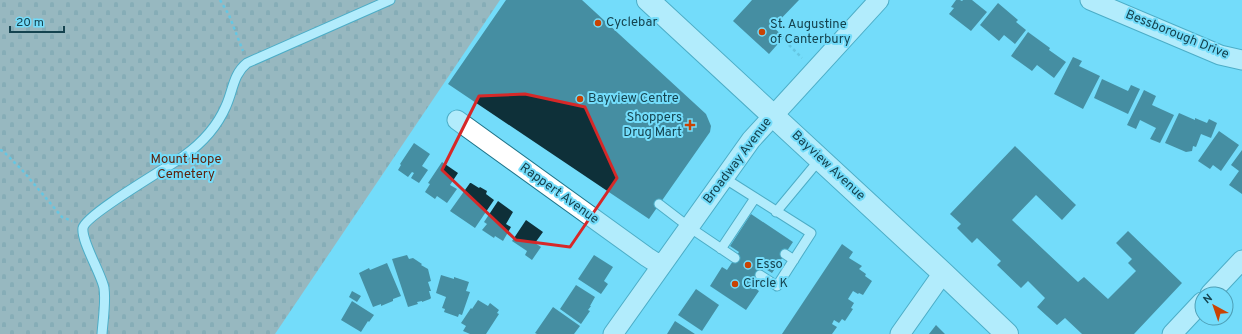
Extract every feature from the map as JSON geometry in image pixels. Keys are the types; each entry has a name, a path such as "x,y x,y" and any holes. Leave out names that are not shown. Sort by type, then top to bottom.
{"main road":[{"name":"Bayview Avenue","path":"648,0 1007,334"}],"street":[{"name":"Broadway Avenue","path":"613,334 752,140 772,116 879,0"},
{"name":"Bessborough Drive","path":"1090,0 1220,55 1242,60"},
{"name":"Rappert Avenue","path":"457,120 661,266"},
{"path":"1218,286 1242,260"},
{"path":"900,334 943,273"},
{"path":"1172,334 1194,311"}],"lane":[{"path":"102,334 105,296 104,288 85,241 83,232 84,226 88,221 108,205 184,156 202,142 208,136 223,113 238,73 247,63 390,0"},
{"path":"776,212 820,159"},
{"path":"724,178 811,233 777,286 760,275"},
{"path":"721,249 741,225 755,198"},
{"path":"659,204 689,227 735,258"},
{"path":"785,254 794,260"}],"path":[{"path":"220,0 229,15 247,63"},
{"path":"789,45 802,58"},
{"path":"0,150 3,151 23,171 62,217 84,226"}],"highlighted area":[{"path":"525,94 585,107 617,178 570,247 516,240 442,170 479,96"}],"green space":[{"name":"Mount Hope Cemetery","path":"0,0 500,0 275,334 0,334"}],"building":[{"name":"Bayview Centre","path":"506,0 582,0 706,114 711,126 710,132 649,219 448,84"},
{"name":"St. Augustine of Canterbury","path":"752,0 799,0 773,27 784,37 769,54 733,21"},
{"path":"956,0 972,0 987,12 971,31 949,14 954,8 951,7"},
{"path":"998,3 1018,20 1016,22 1026,30 1015,44 1004,35 999,41 980,25"},
{"path":"1028,32 1066,62 1054,78 1037,65 1032,71 1011,56"},
{"path":"1073,57 1082,61 1079,66 1100,76 1083,109 1054,94"},
{"path":"1102,79 1128,91 1131,85 1140,89 1128,114 1094,98"},
{"path":"1144,90 1156,96 1152,105 1174,115 1160,143 1150,139 1156,128 1140,120 1136,129 1127,125"},
{"path":"1179,113 1195,120 1195,118 1207,123 1209,119 1217,123 1211,138 1201,134 1196,147 1193,146 1192,151 1186,152 1165,143"},
{"path":"1219,131 1239,145 1221,171 1213,165 1210,169 1198,161"},
{"path":"414,143 430,154 422,166 428,170 419,183 411,178 414,173 412,172 408,177 398,170 401,165 400,164"},
{"path":"1015,146 1076,205 1062,220 1036,195 1012,220 1078,282 1084,277 1108,299 1136,271 1128,263 1132,259 1116,243 1128,231 1182,283 1134,334 1082,334 1065,318 1057,325 1037,307 1045,298 1028,281 1021,288 997,265 1001,261 977,238 972,243 957,228 961,224 950,214"},
{"path":"1242,150 1242,194 1229,185 1239,171 1231,165"},
{"path":"442,162 458,173 450,185 457,189 447,203 437,196 435,199 425,192 430,184 428,183"},
{"path":"470,183 487,191 486,194 494,200 475,228 450,211"},
{"path":"498,201 513,212 506,224 511,227 503,241 495,236 494,238 482,230 487,224 484,222"},
{"path":"751,214 793,242 772,273 764,268 752,286 759,291 746,310 710,286 722,267 727,270 739,252 730,246"},
{"path":"526,220 543,232 535,243 541,247 532,260 525,255 527,251 512,241"},
{"path":"842,244 853,252 849,258 862,266 859,269 872,281 863,295 853,291 848,299 854,303 851,308 853,309 845,321 842,319 839,323 834,320 832,324 837,327 832,334 782,334"},
{"path":"407,255 409,259 413,258 428,269 431,281 428,282 431,291 429,291 431,298 422,302 417,302 418,304 408,307 392,259"},
{"path":"594,255 613,267 604,281 608,284 601,294 578,279"},
{"path":"387,263 401,296 381,306 381,304 373,307 359,273 369,268 370,270"},
{"path":"441,275 454,279 454,277 469,282 466,291 470,292 462,315 459,314 458,317 444,312 445,309 442,308 446,297 436,293"},
{"path":"576,285 595,297 588,310 590,311 581,324 560,309"},
{"path":"696,289 719,305 702,331 678,315"},
{"path":"352,291 361,296 357,302 349,297"},
{"path":"478,300 488,306 490,303 499,310 497,313 499,314 486,334 470,334 463,331 466,326 461,323"},
{"path":"352,301 374,315 361,332 341,320"},
{"path":"553,307 580,326 574,334 535,333"},
{"path":"675,321 695,334 667,334"},
{"path":"936,325 945,334 929,334"}],"place":[{"name":"Cyclebar","path":"598,23"},
{"name":"St. Augustine of Canterbury","path":"762,32"},
{"name":"Bayview Centre","path":"580,99"},
{"name":"Shoppers Drug Mart","path":"690,125"},
{"name":"Esso","path":"748,265"},
{"name":"Circle K","path":"735,284"}]}
